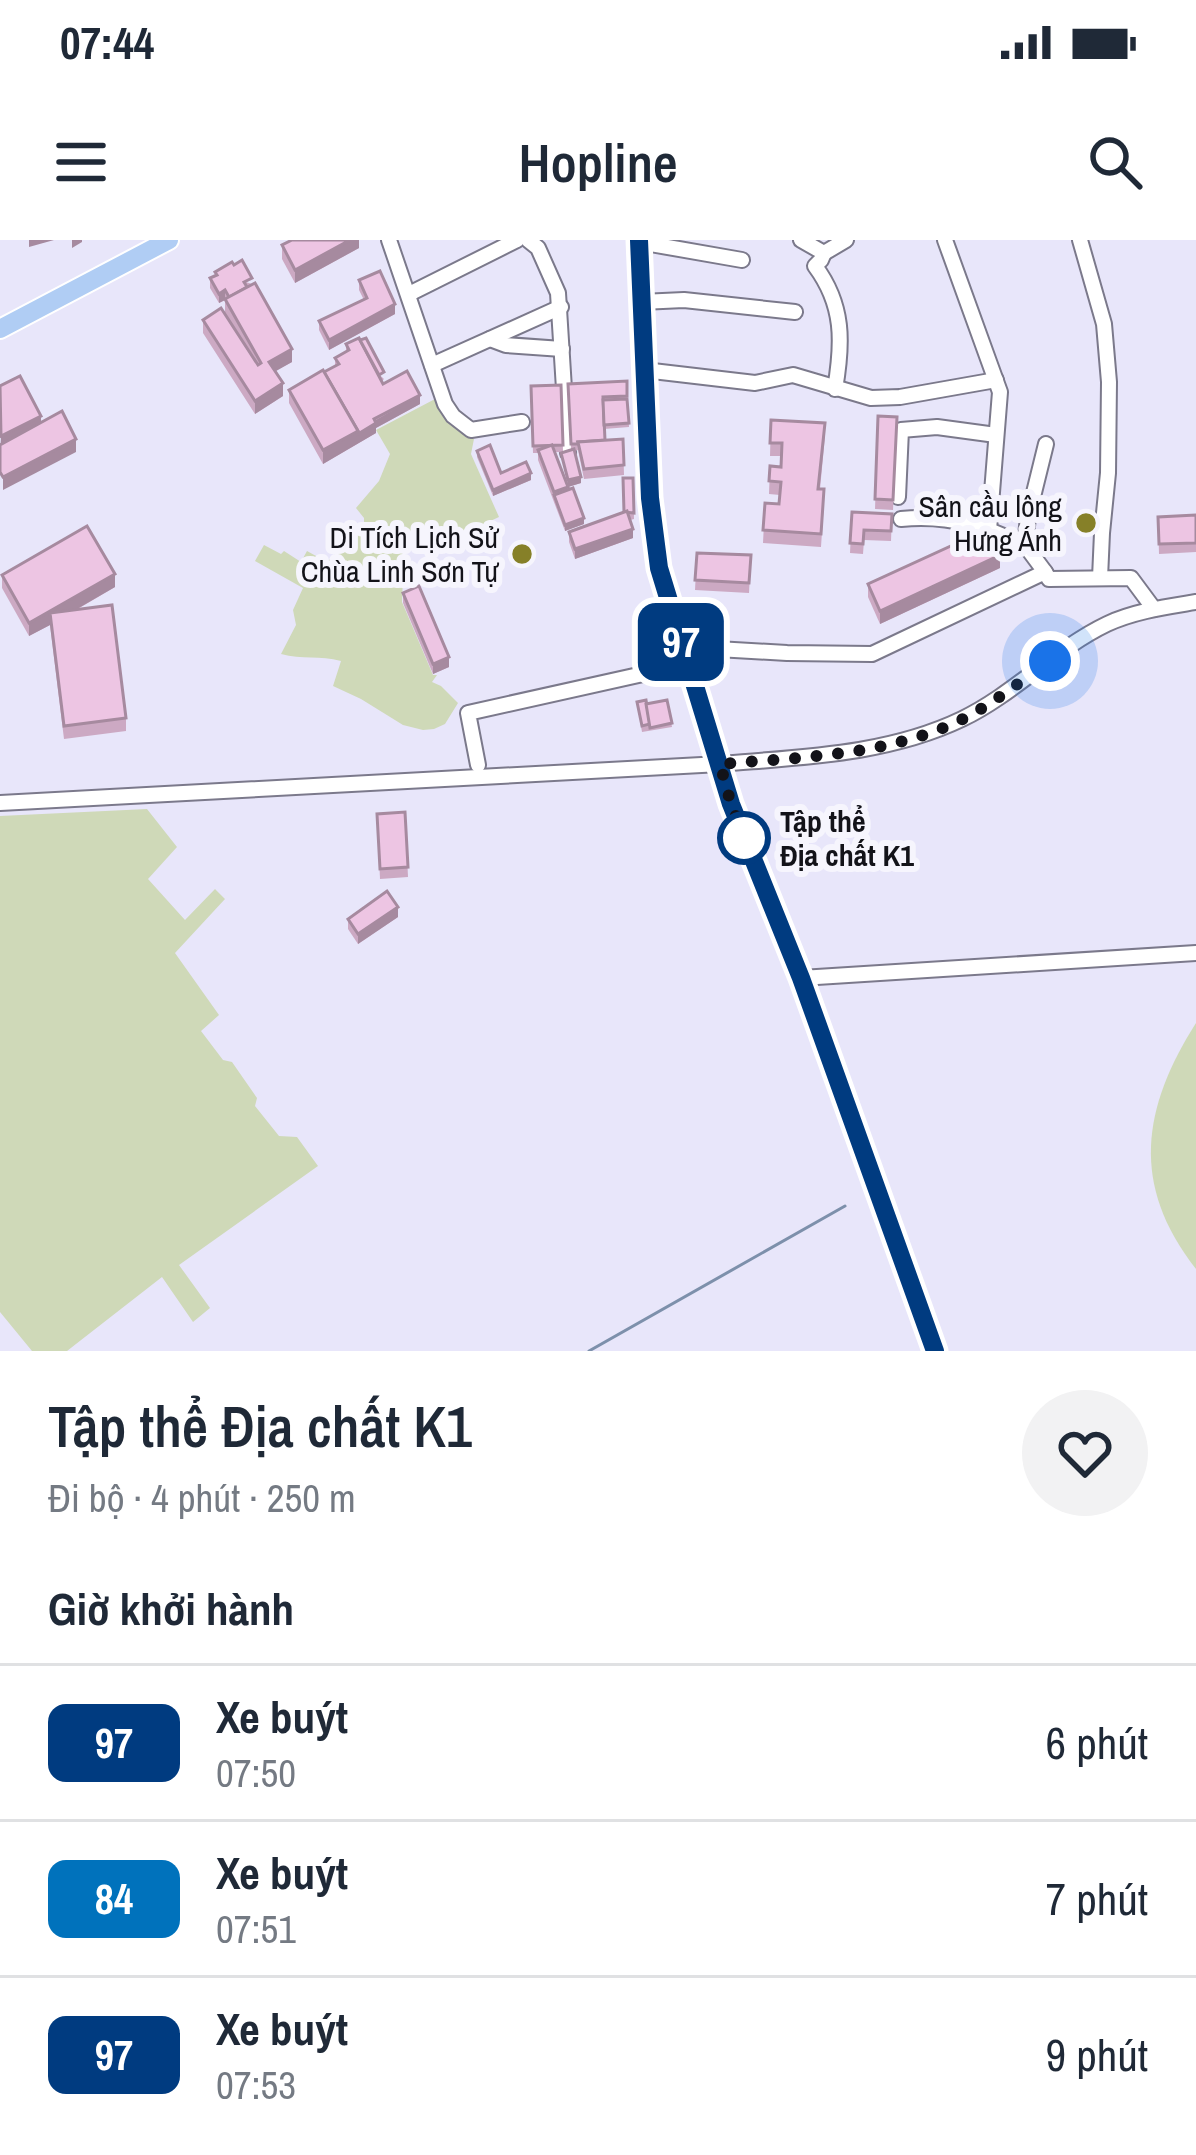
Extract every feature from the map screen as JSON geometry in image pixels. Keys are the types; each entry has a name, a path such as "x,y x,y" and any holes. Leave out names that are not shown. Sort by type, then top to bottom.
{"main road":[{"path":"0,329 169,240"}],"street":[{"path":"389,240 453,416 472,430 522,422"},
{"path":"409,294 517,240"},
{"path":"528,240 538,248 552,276 561,307 568,453"},
{"path":"801,240 824,253"},
{"path":"835,389 838,320 831,287 815,266 824,253 846,240"},
{"path":"1080,240 1105,324 1108,472 1100,578"},
{"path":"742,260 639,241 654,543 731,804 801,978 935,1351"},
{"path":"952,242 1000,392 989,530"},
{"path":"641,302 684,300 795,312"},
{"path":"432,365 561,307"},
{"path":"490,339 506,345 562,349"},
{"path":"644,370 755,383 793,375 871,398 996,380"},
{"path":"898,497 901,430 937,427 996,435"},
{"path":"1025,545 1046,444"},
{"path":"901,519 933,516 989,530 1025,545 1049,579 1131,578 1154,609"},
{"path":"682,647 872,654 1045,572"},
{"path":"0,803 822,755 917,737 980,709 1107,624 1196,602"},
{"path":"478,765 467,713 688,664"},
{"path":"801,978 1196,952"}],"green space":[{"path":"435,399 449,422 474,439 471,454 499,517 426,551 410,550 364,527 356,508 379,481 390,454 376,430"},
{"path":"361,528 404,550 402,602 433,675 437,675 432,682 458,703 445,724 434,729 403,725 333,686 341,661 281,654 296,625 293,610 303,588 255,561 264,545 301,562 307,551 327,562"},
{"path":"147,809 177,847 148,879 185,920 215,889 225,899 175,953 219,1015 201,1031 223,1060 232,1062 257,1098 255,1106 279,1136 297,1137 318,1166 179,1265 210,1308 193,1322 162,1277 67,1351 32,1351 0,1312 0,816"},
{"path":"1196,1023 1196,1269 1161,1207 1151,1146 1164,1085"}],"building":[{"path":"292,240 350,240 295,270 282,245"},
{"path":"242,260 252,278 244,282 247,287 229,297 225,290 219,294 210,278"},
{"path":"380,271 395,304 329,340 319,321 367,298 359,280"},
{"path":"255,283 292,349 269,362 283,383 255,401 203,320 221,308 258,365 261,363 225,299"},
{"path":"359,338 383,384 407,371 420,395 374,419 376,423 358,434 324,372 339,364 335,358 349,350 346,344"},
{"path":"366,338 384,372 379,375 360,340"},
{"path":"323,370 358,431 323,450 289,390"},
{"path":"20,376 41,416 1,436 0,386"},
{"path":"627,381 627,396 603,397 605,440 571,444 568,384"},
{"path":"561,385 563,445 533,446 531,386"},
{"path":"627,399 629,423 604,425 603,400"},
{"path":"62,411 76,439 3,477 0,445"},
{"path":"878,416 897,417 893,500 875,499"},
{"path":"771,420 825,423 818,489 824,489 821,534 763,530 765,503 779,504 781,482 769,481 770,466 781,467 782,443 770,443"},
{"path":"623,439 624,465 584,469 578,442"},
{"path":"490,445 501,473 526,462 531,473 493,490 477,451"},
{"path":"552,445 568,487 554,492 538,450"},
{"path":"574,449 581,477 568,480 561,453"},
{"path":"623,478 633,478 634,513 624,512"},
{"path":"573,488 584,518 565,525 554,495"},
{"path":"627,511 633,529 575,549 569,532"},
{"path":"852,512 892,514 891,531 864,530 863,544 850,543"},
{"path":"1196,515 1196,543 1159,544 1158,517"},
{"path":"87,526 115,574 29,623 2,575"},
{"path":"988,529 1000,555 880,611 868,584"},
{"path":"697,553 751,555 749,583 695,580"},
{"path":"419,586 449,657 433,664 403,593"},
{"path":"112,605 126,718 64,726 50,613"},
{"path":"646,700 650,724 642,726 637,702"},
{"path":"667,700 672,723 650,728 646,704"},
{"path":"405,812 408,867 380,869 377,814"},
{"path":"387,891 398,907 358,934 348,919"}],"waterway":[{"path":"589,1351 845,1206"}],"bus line":[{"name":"97","path":"639,240 650,498 659,568 731,804 801,978 935,1351"}],"place":[{"name":"Sân cầu lông Hưng Ánh","path":"1086,523"},
{"name":"Di Tích Lịch Sử Chùa Linh Sơn Tự","path":"522,554"},
{"name":"Tập thể Địa chất K1","path":"744,838"}],"route":[{"path":"744,838 748,847 720,764 822,755 917,737 980,709 1050,661"}]}
